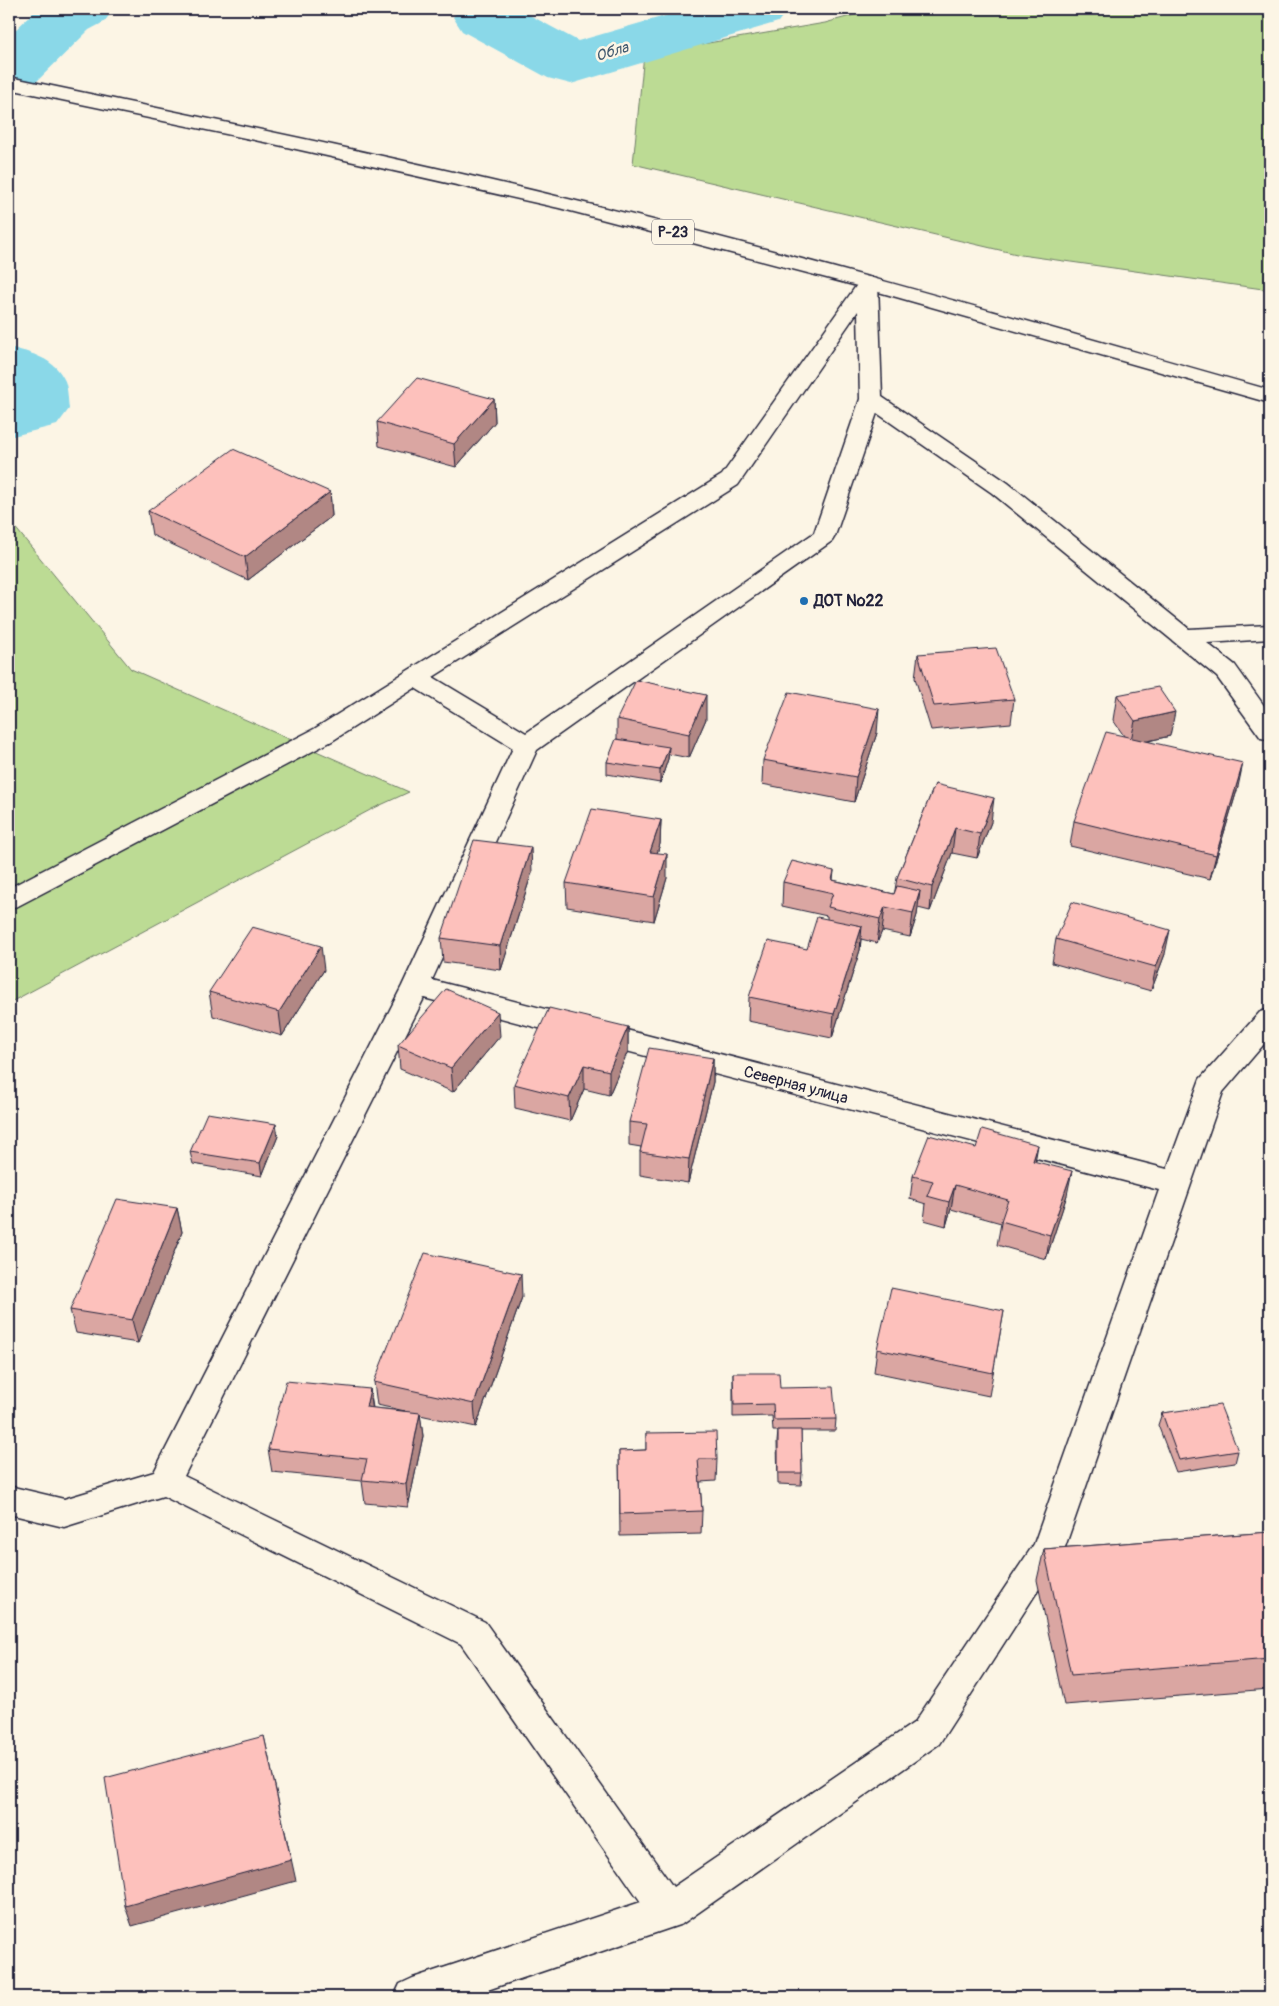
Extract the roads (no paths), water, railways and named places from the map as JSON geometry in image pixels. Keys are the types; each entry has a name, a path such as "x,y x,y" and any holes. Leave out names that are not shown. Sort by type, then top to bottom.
{"street":[{"name":"Р-23","path":"9,83 279,139 562,203 868,283 1270,398"},
{"path":"166,1482 416,986 527,745 824,536 871,399 868,283"},
{"path":"9,899 323,735 730,480 868,283"},
{"path":"871,399 1000,488 1226,671 1270,732"},
{"path":"1184,637 1270,632"},
{"path":"415,677 527,745"},
{"name":"Северная улица","path":"416,986 1176,1183"},
{"path":"414,1997 669,1911 928,1733 1048,1550 1210,1087 1270,1019"},
{"path":"9,1500 64,1513 166,1482 473,1633 669,1911"}],"waterway":[{"name":"Обла","path":"9,72 66,16 82,9"},
{"name":"Обла","path":"492,9 485,17 571,64 756,9"},
{"name":"Обла","path":"9,370 27,382 30,409 9,414"}],"place":[{"name":"ДОТ №22","path":"804,601"}]}
